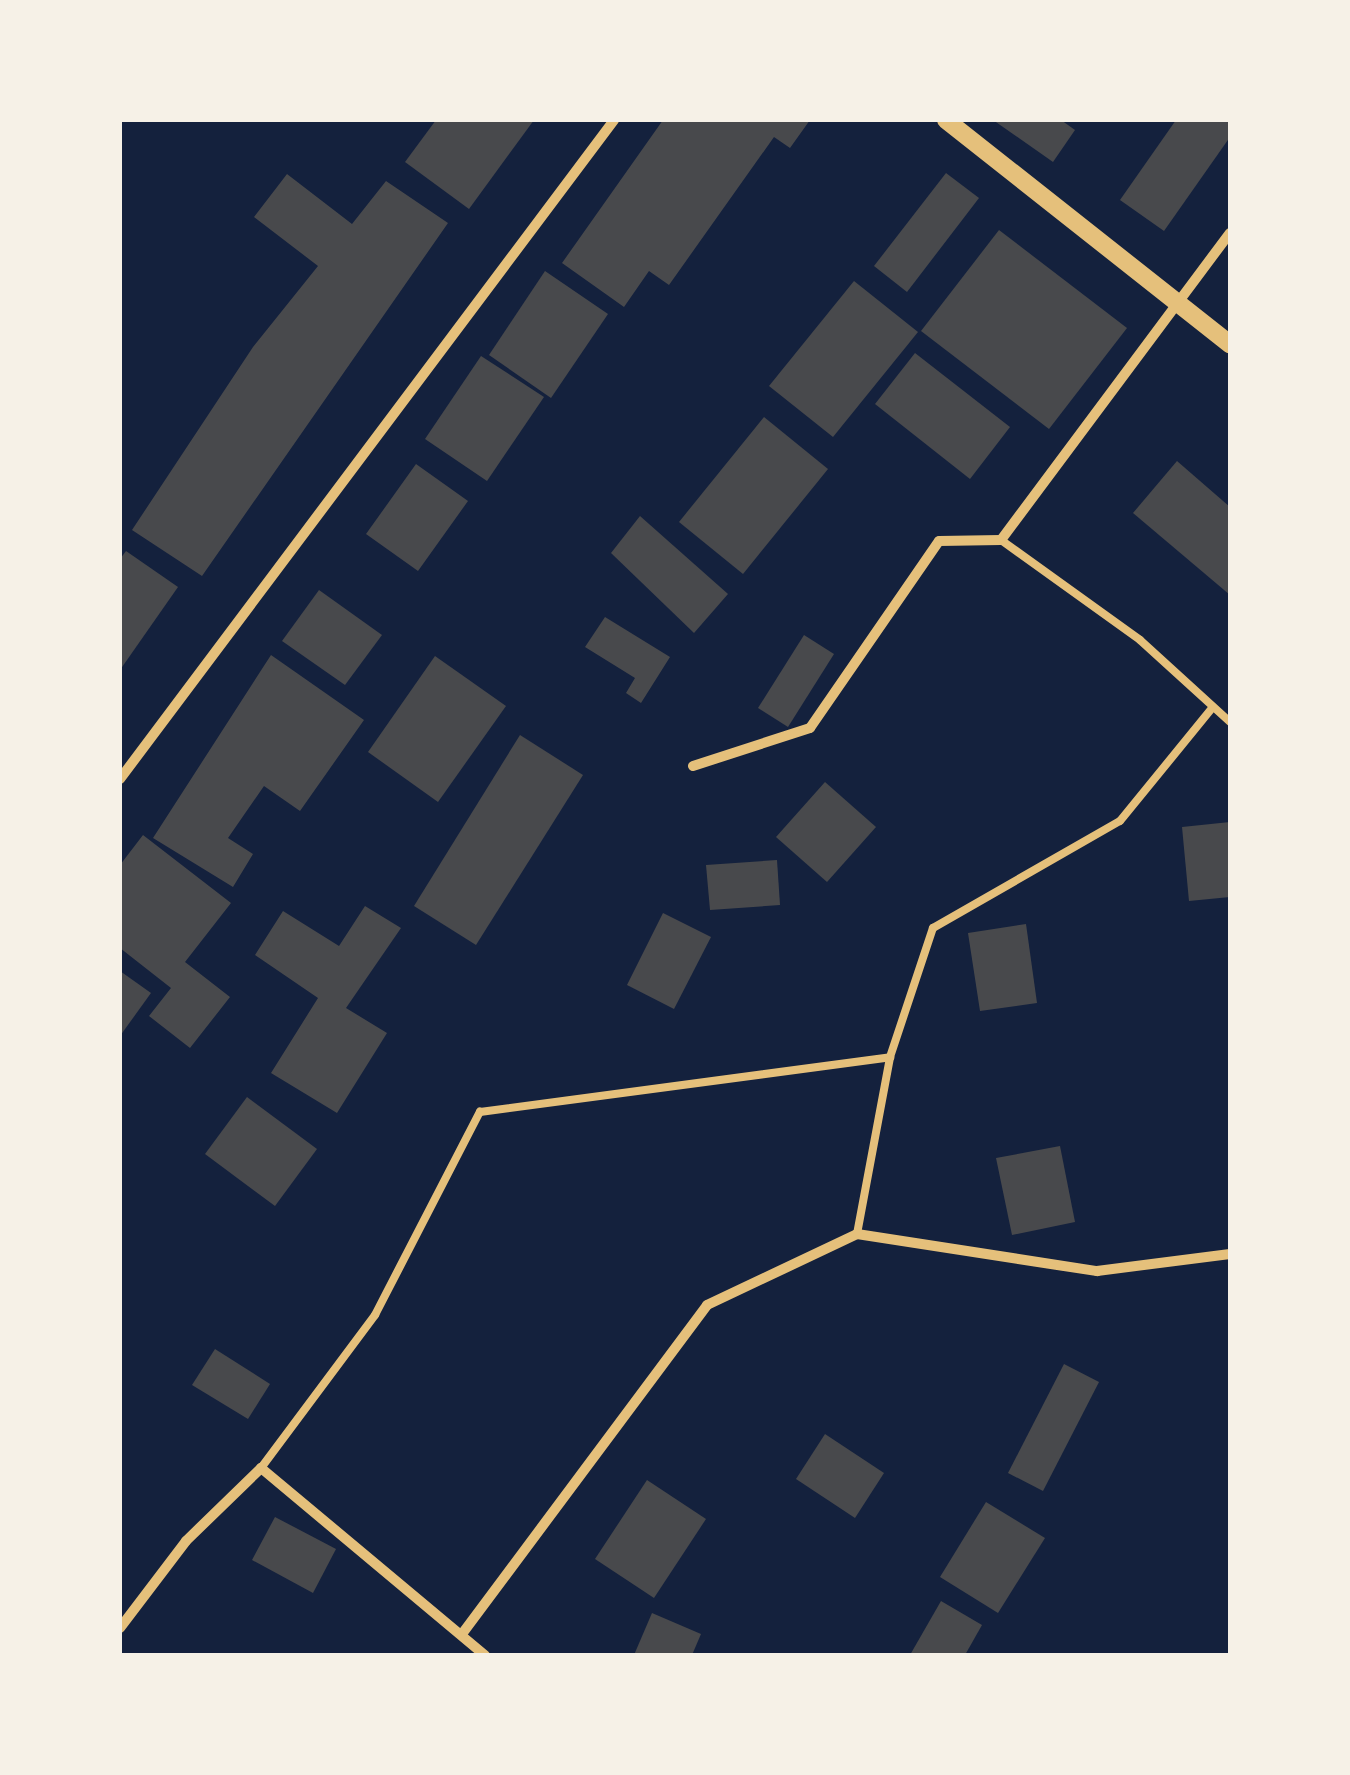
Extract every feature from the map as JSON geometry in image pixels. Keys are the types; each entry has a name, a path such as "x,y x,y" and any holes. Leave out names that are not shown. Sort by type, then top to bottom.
{"street":[{"path":"120,779 614,120"},
{"path":"946,120 1230,344"},
{"path":"693,766 810,728 940,540 1002,540 1230,233"},
{"path":"462,1634 707,1305 858,1234 1097,1271 1230,1254"},
{"path":"120,1628 186,1541 261,1468 485,1655"}],"lane":[{"path":"1002,540 1140,640 1230,722"},
{"path":"858,1234 890,1056 934,928 1120,821 1214,707"},
{"path":"261,1468 374,1316 480,1112 890,1056"}],"building":[{"path":"436,120 534,120 469,209 405,162"},
{"path":"663,120 810,120 790,148 774,137 669,285 649,271 624,307 562,263"},
{"path":"993,120 1061,120 1075,130 1053,162"},
{"path":"1176,120 1230,120 1230,137 1164,231 1120,200"},
{"path":"946,173 979,198 907,292 874,266"},
{"path":"287,174 352,224 386,181 448,223 202,576 132,530 253,347 318,266 254,217"},
{"path":"999,230 1127,328 1049,429 921,331"},
{"path":"545,271 608,314 551,398 489,355"},
{"path":"854,281 918,332 833,437 769,386"},
{"path":"915,353 1010,427 970,479 875,404"},
{"path":"481,356 544,397 487,481 425,439"},
{"path":"764,417 828,469 743,574 679,522"},
{"path":"1177,461 1230,507 1230,595 1133,513"},
{"path":"416,464 468,501 418,571 366,534"},
{"path":"640,516 728,594 694,633 611,553"},
{"path":"126,551 178,587 120,670 120,559"},
{"path":"319,590 382,635 345,685 282,641"},
{"path":"605,617 670,657 641,703 626,693 635,678 585,647"},
{"path":"804,635 834,654 788,727 758,708"},
{"path":"271,655 364,720 300,811 264,786 228,838 253,854 233,887 153,838"},
{"path":"435,656 506,706 438,802 368,752"},
{"path":"520,735 583,775 476,945 414,906"},
{"path":"825,782 876,827 827,882 776,837"},
{"path":"1230,822 1230,897 1189,901 1182,827"},
{"path":"143,835 231,903 185,962 230,997 190,1048 149,1016 171,988 120,948 120,865"},
{"path":"777,860 780,905 710,910 706,865"},
{"path":"365,906 401,928 346,1008 387,1033 337,1113 271,1073 318,998 255,955 283,911 339,946"},
{"path":"663,913 711,937 674,1009 627,985"},
{"path":"1026,924 1037,1003 980,1011 968,933"},
{"path":"120,971 151,993 120,1036"},
{"path":"247,1097 317,1149 275,1206 205,1154"},
{"path":"1060,1146 1075,1222 1012,1235 996,1158"},
{"path":"215,1349 270,1384 248,1419 192,1385"},
{"path":"1064,1364 1099,1382 1043,1491 1008,1473"},
{"path":"825,1434 884,1473 855,1518 796,1479"},
{"path":"647,1480 706,1519 654,1598 595,1559"},
{"path":"986,1502 1045,1538 998,1613 940,1577"},
{"path":"275,1517 336,1549 313,1593 252,1560"},
{"path":"941,1601 982,1625 965,1655 910,1655"},
{"path":"652,1613 701,1634 692,1655 634,1655"}]}
